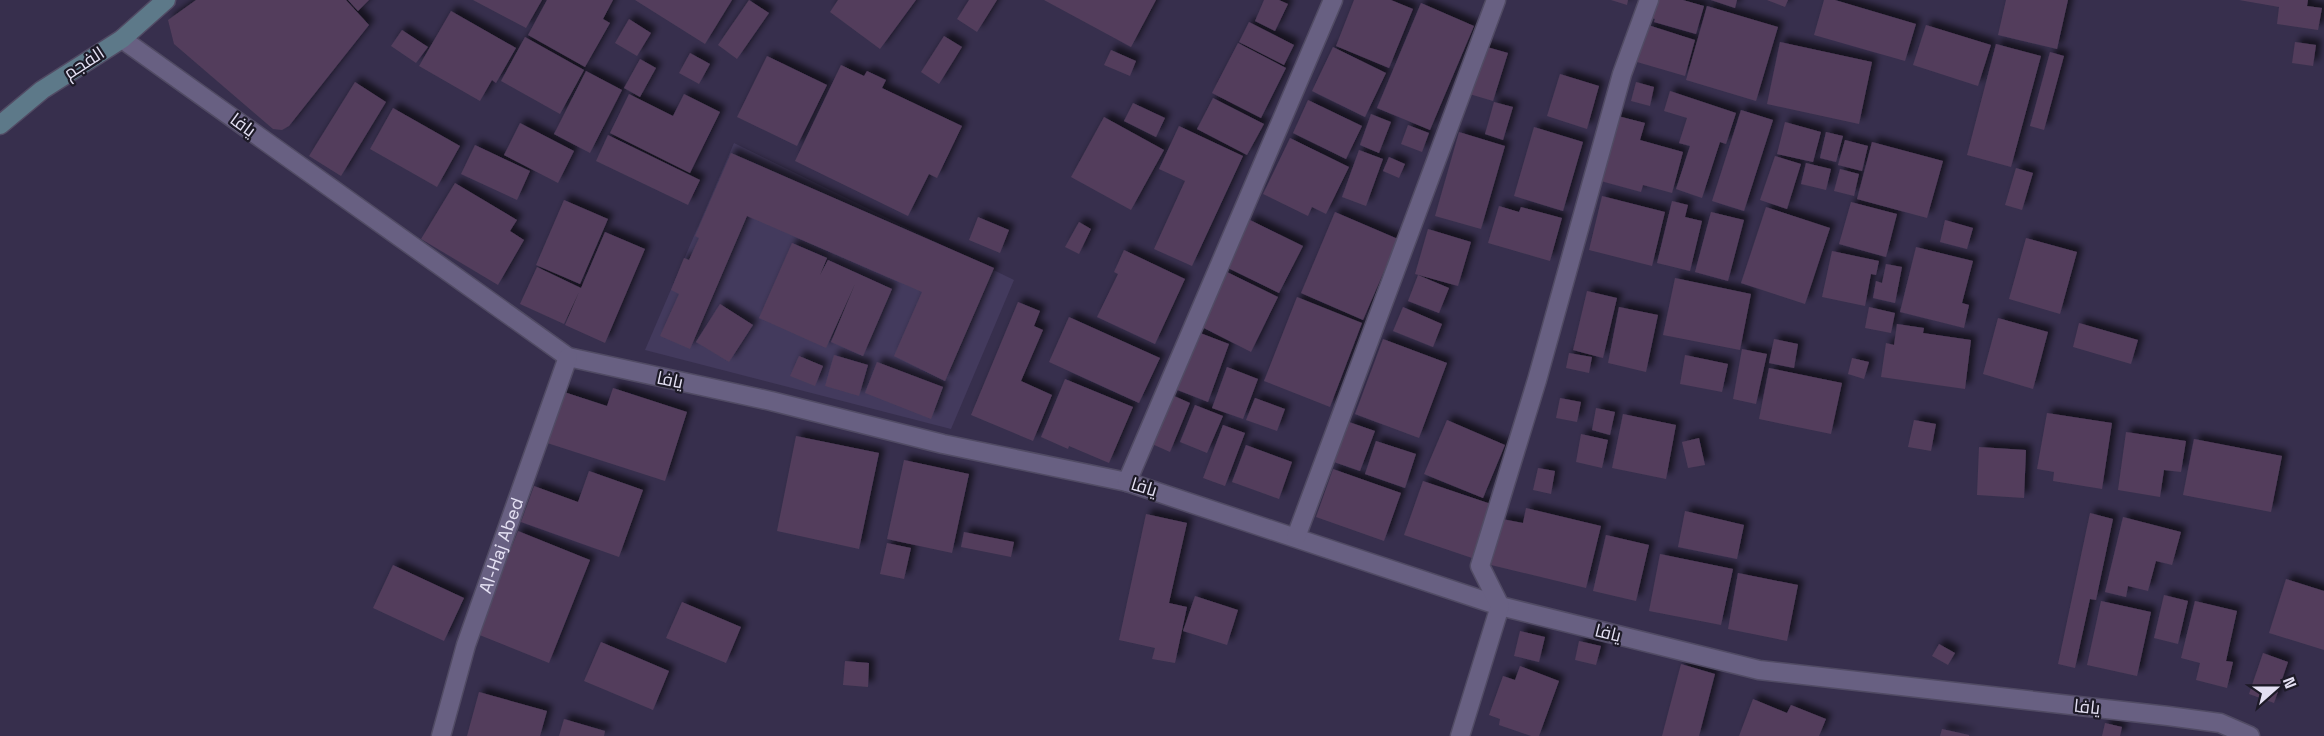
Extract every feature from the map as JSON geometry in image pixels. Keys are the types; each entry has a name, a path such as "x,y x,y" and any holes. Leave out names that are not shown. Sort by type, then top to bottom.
{"main road":[{"name":"الفجم","path":"0,124 42,90 122,39 166,0"}],"street":[{"path":"1127,482 1333,0"},
{"path":"1296,537 1496,0"},
{"path":"1460,736 1500,606 1480,566 1537,380 1622,74 1648,0"},
{"name":"يافا","path":"122,39 568,357 771,401 943,444 1127,482 1500,606 1759,670 2168,716 2220,723 2250,736"},
{"name":"Al-Haj Abed","path":"441,736 466,645 568,357"}],"shaded area":[{"path":"734,143 1014,280 951,429 645,350"}],"building":[{"path":"196,0 346,0 369,25 289,126 282,130 273,129 174,44 168,20"},
{"path":"348,0 369,0 358,11"},
{"path":"473,0 542,0 526,28"},
{"path":"547,0 613,0 603,19 610,23 585,67 528,35"},
{"path":"635,0 732,0 705,44"},
{"path":"749,0 769,13 737,59 718,45"},
{"path":"838,0 916,0 880,49 830,12"},
{"path":"969,0 997,0 977,32 957,19"},
{"path":"1044,0 1156,0 1131,47"},
{"path":"1264,0 1279,0 1288,4 1275,31 1255,21"},
{"path":"1354,0 1391,0 1413,9 1389,68 1336,46"},
{"path":"1611,0 1628,0 1627,5"},
{"path":"1654,0 1683,0 1704,6 1696,34 1654,22 1655,19 1649,17"},
{"path":"1711,0 1737,0 1735,8"},
{"path":"1767,0 1788,0 1785,7"},
{"path":"1824,0 1835,0 1916,24 1905,61 1814,35"},
{"path":"2006,0 2068,0 2057,49 1998,35"},
{"path":"2239,0 2308,0 2307,6 2322,8 2318,30 2277,24 2279,7"},
{"path":"1421,3 1474,26 1430,130 1377,108"},
{"path":"1707,6 1778,27 1756,101 1686,80"},
{"path":"451,11 516,48 496,83 492,80 480,101 419,66"},
{"path":"629,19 651,33 637,56 615,43"},
{"path":"1249,22 1294,45 1284,65 1239,42"},
{"path":"1648,25 1695,40 1685,76 1637,62"},
{"path":"1926,25 1991,45 1978,86 1913,65"},
{"path":"402,30 428,47 416,63 391,46"},
{"path":"944,36 962,47 939,84 921,72"},
{"path":"525,37 584,70 560,114 501,81"},
{"path":"1780,42 1872,62 1859,124 1767,104"},
{"path":"2295,42 2316,45 2313,66 2292,63"},
{"path":"1238,43 1286,68 1261,118 1212,93"},
{"path":"1996,44 2041,56 2011,167 1967,155"},
{"path":"1480,45 1508,53 1493,101 1466,93"},
{"path":"1333,47 1386,73 1365,117 1312,91"},
{"path":"1111,50 1136,61 1130,76 1104,65"},
{"path":"2050,52 2064,56 2044,130 2030,126"},
{"path":"690,53 710,64 699,84 679,73"},
{"path":"767,56 827,85 797,146 737,117"},
{"path":"640,59 656,68 640,97 624,88"},
{"path":"841,65 864,76 867,71 886,80 882,88 962,126 937,178 929,174 908,216 795,161"},
{"path":"586,71 622,90 590,153 554,134"},
{"path":"1560,74 1599,86 1587,129 1547,116"},
{"path":"355,82 386,102 341,176 309,156"},
{"path":"1636,82 1654,87 1650,106 1631,101"},
{"path":"1670,91 1736,113 1726,144 1720,142 1702,198 1676,189 1690,146 1679,143 1687,118 1664,111"},
{"path":"629,94 673,116 684,94 720,112 690,173 610,133"},
{"path":"1213,98 1264,124 1247,155 1197,129"},
{"path":"1308,100 1362,126 1346,159 1293,133"},
{"path":"1494,102 1513,107 1503,140 1485,134"},
{"path":"1133,103 1165,118 1156,137 1124,121"},
{"path":"393,108 460,146 437,187 370,149"},
{"path":"1741,110 1773,120 1744,211 1712,201"},
{"path":"1371,114 1391,122 1379,153 1360,145"},
{"path":"1614,115 1645,123 1640,140 1683,152 1672,193 1643,185 1641,192 1597,180"},
{"path":"1104,117 1164,150 1131,210 1071,177"},
{"path":"1785,122 1821,132 1813,162 1777,154"},
{"path":"520,123 574,151 558,183 504,155"},
{"path":"1408,125 1429,133 1422,152 1401,144"},
{"path":"1179,126 1243,156 1192,266 1154,249 1185,181 1159,169"},
{"path":"1534,127 1583,142 1563,211 1514,196"},
{"path":"1459,132 1505,146 1481,229 1435,216"},
{"path":"1826,132 1843,136 1836,162 1820,158"},
{"path":"608,135 700,180 688,205 596,161"},
{"path":"1290,138 1349,167 1326,214 1312,207 1308,216 1263,194"},
{"path":"1845,140 1868,146 1862,171 1838,165"},
{"path":"1872,142 1943,161 1927,218 1857,199"},
{"path":"475,145 530,171 517,200 461,174"},
{"path":"1359,150 1383,159 1366,206 1342,197"},
{"path":"731,153 994,268 945,381 894,356 922,292 747,216 690,349 660,336 679,294 671,290 684,258 689,260 699,238 695,236"},
{"path":"1775,156 1801,164 1787,209 1760,200"},
{"path":"1389,157 1405,164 1399,178 1383,171"},
{"path":"1806,163 1831,169 1826,190 1801,184"},
{"path":"2016,168 2033,173 2022,210 2005,205"},
{"path":"1840,169 1859,174 1854,196 1834,191"},
{"path":"455,183 517,220 510,231 524,240 498,285 421,239"},
{"path":"1602,196 1665,212 1652,266 1589,250"},
{"path":"564,200 608,219 580,284 536,265"},
{"path":"1672,201 1688,205 1685,217 1702,221 1690,271 1657,263"},
{"path":"1851,202 1897,214 1886,257 1839,244"},
{"path":"1499,206 1519,212 1521,207 1562,218 1550,261 1488,243"},
{"path":"1766,207 1830,228 1805,304 1741,283"},
{"path":"1335,212 1398,239 1363,320 1301,293"},
{"path":"1711,212 1744,220 1728,281 1695,272"},
{"path":"978,217 1009,230 1000,253 969,240"},
{"path":"1250,220 1303,246 1279,293 1226,267"},
{"path":"1945,220 1973,228 1967,249 1940,242"},
{"path":"1079,222 1091,229 1079,254 1065,247"},
{"path":"1428,229 1471,242 1458,286 1415,274"},
{"path":"605,232 645,249 605,343 565,325 579,292 564,324 520,304 537,267 581,288"},
{"path":"2026,238 2077,252 2060,314 2009,299"},
{"path":"792,243 827,258 820,275 828,260 892,289 863,356 831,342 855,284 826,348 759,318"},
{"path":"1916,247 1973,261 1962,303 1969,305 1964,328 1900,312"},
{"path":"1124,250 1185,279 1155,344 1097,317 1118,274 1114,272"},
{"path":"1832,251 1879,261 1876,275 1871,274 1865,306 1822,297"},
{"path":"1886,264 1902,267 1895,303 1873,298 1876,281 1882,283"},
{"path":"1225,271 1278,297 1251,352 1198,325"},
{"path":"1418,275 1449,288 1439,313 1408,301"},
{"path":"1675,278 1751,294 1740,350 1663,335"},
{"path":"1587,291 1617,298 1603,358 1573,350"},
{"path":"1297,297 1362,323 1330,407 1264,381"},
{"path":"1018,302 1040,311 1034,326 1043,330 1021,381 1052,395 1033,441 971,415"},
{"path":"720,304 753,325 729,362 696,342"},
{"path":"1403,307 1442,324 1433,347 1393,331"},
{"path":"1619,307 1658,315 1646,372 1608,363"},
{"path":"1869,307 1895,313 1891,333 1865,328"},
{"path":"1069,317 1160,358 1139,403 1049,362"},
{"path":"1998,318 2048,332 2033,389 1983,374"},
{"path":"2079,323 2138,340 2131,364 2073,347"},
{"path":"1897,324 1924,328 1923,333 1971,340 1965,389 1881,377 1886,343 1894,345"},
{"path":"1195,331 1229,344 1208,402 1175,389"},
{"path":"1383,339 1447,363 1419,438 1355,414"},
{"path":"1774,339 1798,344 1794,368 1769,363"},
{"path":"1742,349 1767,354 1756,404 1733,399"},
{"path":"1569,353 1592,357 1589,373 1566,368"},
{"path":"834,355 868,365 859,396 825,386"},
{"path":"1685,355 1728,364 1722,392 1680,384"},
{"path":"799,356 823,366 815,386 790,376"},
{"path":"1852,358 1869,362 1864,379 1848,374"},
{"path":"877,362 943,387 931,419 865,393"},
{"path":"1227,367 1258,379 1243,419 1212,408"},
{"path":"1769,368 1842,383 1831,434 1759,419"},
{"path":"1065,379 1133,407 1109,463 1041,437"},
{"path":"613,388 687,412 665,481 544,442 561,391 607,406"},
{"path":"1172,395 1190,403 1170,452 1152,444"},
{"path":"1255,398 1285,409 1277,431 1246,420"},
{"path":"1560,398 1581,402 1577,422 1556,418"},
{"path":"1195,405 1223,416 1207,453 1180,442"},
{"path":"1596,408 1615,412 1610,435 1592,430"},
{"path":"2047,413 2112,423 2102,489 2053,481 2054,472 2037,469"},
{"path":"1623,414 1676,425 1666,479 1612,468"},
{"path":"1447,420 1505,445 1483,498 1424,474"},
{"path":"1914,420 1936,424 1931,451 1908,447"},
{"path":"1349,422 1375,431 1360,471 1334,462"},
{"path":"1223,425 1245,433 1225,486 1203,478"},
{"path":"2126,432 2186,441 2181,472 2164,470 2160,497 2118,490"},
{"path":"1581,434 1608,440 1602,468 1576,462"},
{"path":"796,436 879,453 859,549 777,531"},
{"path":"1699,438 1705,465 1688,468 1682,442"},
{"path":"2194,439 2282,456 2271,512 2183,495"},
{"path":"1376,441 1416,454 1405,488 1365,474"},
{"path":"1246,445 1292,462 1279,499 1232,482"},
{"path":"1979,447 2026,450 2024,498 1977,495"},
{"path":"904,460 969,474 952,553 887,539"},
{"path":"1538,468 1555,471 1551,494 1533,490"},
{"path":"1333,469 1401,493 1384,541 1316,517"},
{"path":"589,471 643,490 619,557 521,522 534,486 578,502"},
{"path":"1423,481 1491,504 1472,558 1404,535"},
{"path":"1526,508 1601,526 1586,588 1491,565 1502,519 1523,523"},
{"path":"1685,511 1744,525 1737,559 1678,547"},
{"path":"2090,513 2113,519 2096,600 2090,599 2075,668 2058,664"},
{"path":"1146,514 1187,523 1169,603 1187,607 1175,663 1152,659 1155,648 1119,640"},
{"path":"2123,517 2181,532 2172,565 2156,561 2148,591 2128,586 2126,597 2105,592"},
{"path":"518,531 590,560 549,663 477,634"},
{"path":"964,532 1014,542 1011,557 961,547"},
{"path":"1606,535 1649,545 1636,601 1593,591"},
{"path":"887,543 911,548 904,579 880,574"},
{"path":"1660,554 1733,569 1721,625 1649,611"},
{"path":"393,565 464,598 444,641 373,608"},
{"path":"1738,573 1798,585 1787,641 1728,629"},
{"path":"2286,579 2324,591 2324,650 2269,633"},
{"path":"2164,595 2188,601 2178,644 2154,638"},
{"path":"1195,596 1238,610 1227,645 1183,631"},
{"path":"2101,601 2151,612 2137,676 2087,665"},
{"path":"2195,601 2237,611 2226,661 2233,662 2227,688 2196,680 2200,663 2181,658"},
{"path":"682,602 741,627 726,663 666,638"},
{"path":"1520,631 1545,637 1539,662 1514,656"},
{"path":"1579,641 1601,646 1596,665 1575,660"},
{"path":"601,642 669,671 653,710 584,681"},
{"path":"1939,644 1955,653 1948,665 1932,656"},
{"path":"2263,653 2288,662 2274,703 2249,694"},
{"path":"845,661 869,663 868,687 843,685"},
{"path":"1681,664 1715,674 1699,736 1662,736"},
{"path":"1520,666 1559,681 1539,736 1531,736 1499,725 1500,719 1489,715 1503,676 1515,680"},
{"path":"479,692 547,711 540,736 467,736"},
{"path":"1753,699 1787,713 1791,705 1826,719 1819,736 1739,736"},
{"path":"564,719 605,731 604,736 559,736"},
{"path":"2105,723 2122,727 2120,736 2102,736"},
{"path":"1942,729 1969,735 1969,736 1940,736"}]}
